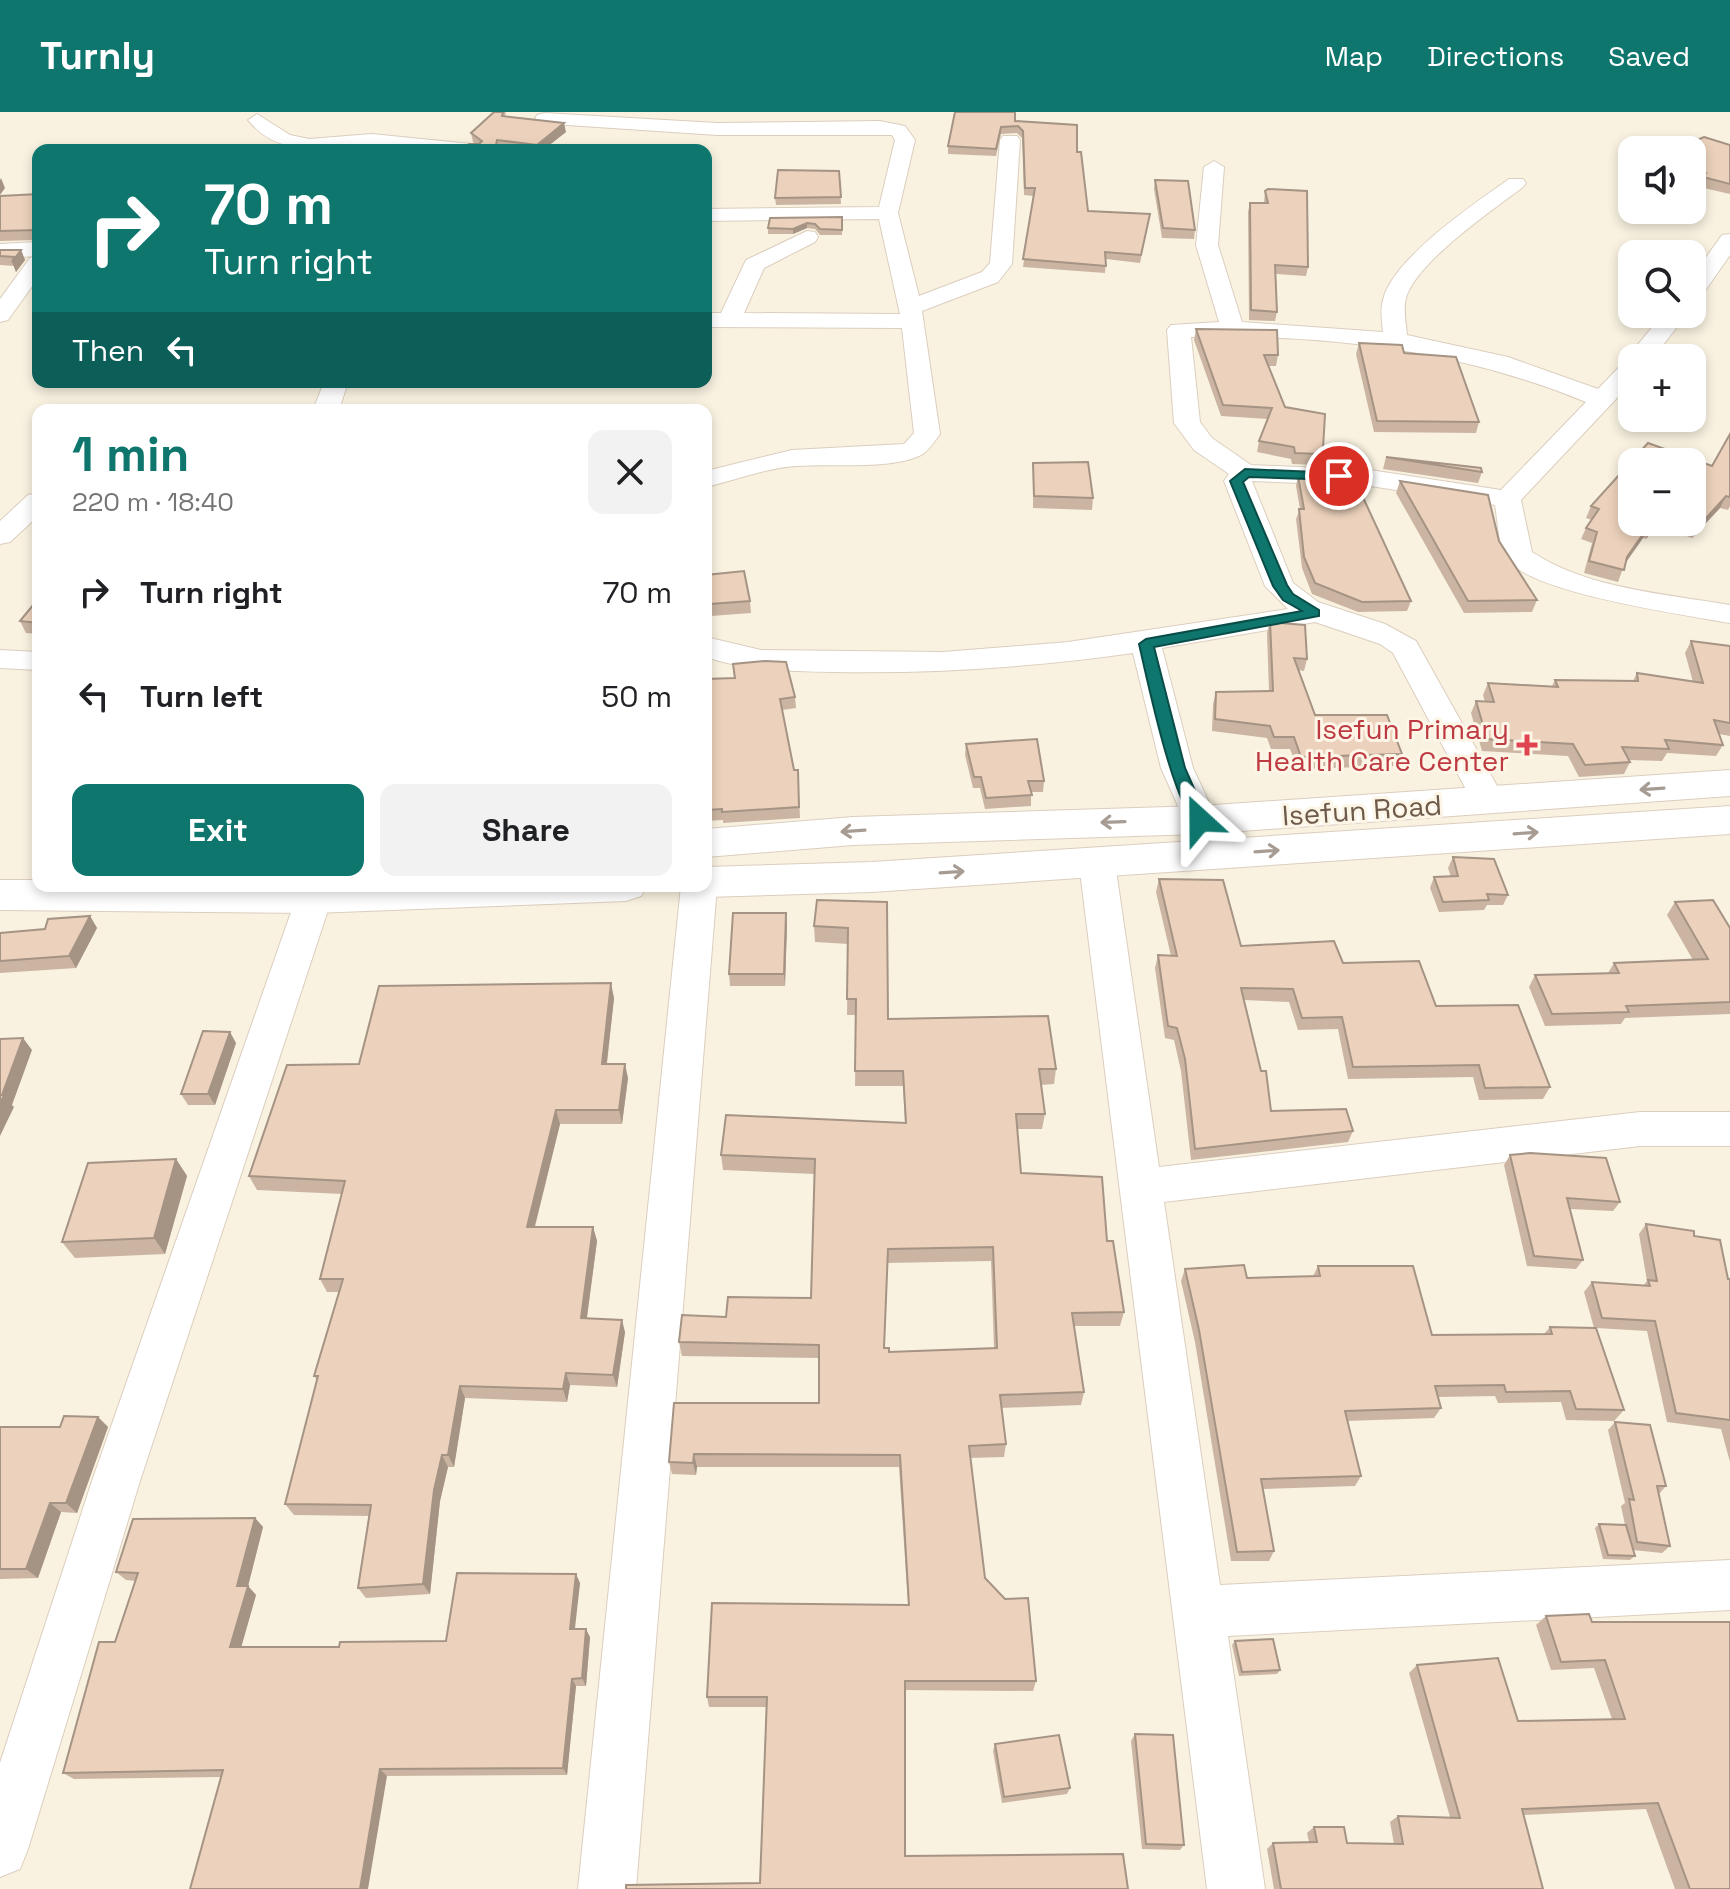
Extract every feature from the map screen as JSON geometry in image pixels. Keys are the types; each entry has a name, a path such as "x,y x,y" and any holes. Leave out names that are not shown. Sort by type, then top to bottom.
{"street":[{"path":"544,119 717,129 880,127 898,130 905,140 888,213 911,315 927,434 912,450 792,458 712,478"},
{"path":"257,120 283,139 305,144"},
{"path":"569,141 582,123"},
{"path":"322,144 372,140 412,144"},
{"path":"718,320 911,315 990,277 1001,264 1010,140"},
{"path":"1214,167 1207,245 1232,328"},
{"path":"1395,339 1394,298 1401,282 1416,264 1516,183"},
{"path":"712,215 888,213"},
{"path":"718,320 754,265 807,237"},
{"path":"1706,273 1730,240"},
{"path":"0,251 32,249"},
{"path":"0,315 32,271"},
{"path":"1507,499 1370,478 1245,473 1203,444 1187,423 1179,330 1232,328 1395,339 1495,359 1549,376 1601,399"},
{"path":"1651,344 1664,328"},
{"path":"1507,499 1618,382"},
{"path":"1245,473 1237,481 1280,586 1288,597 1314,613 1367,626 1392,636 1405,648 1489,802"},
{"path":"1507,499 1519,556 1535,568 1619,593 1730,614"},
{"path":"0,536 32,507"},
{"path":"712,649 732,658 897,666 1146,644 1314,613"},
{"path":"1146,644 1177,768 1200,820"},
{"path":"0,659 32,661"},
{"name":"Isefun Road","path":"712,843 853,831 1200,820 1730,783"},
{"name":"Isefun Road","path":"712,882 872,877 1730,820"},
{"path":"1097,863 1236,1889"},
{"path":"0,869 32,867"},
{"path":"0,895 314,898 470,892"},
{"path":"607,1889 698,892"},
{"path":"0,1849 116,1481 314,898"},
{"path":"1141,1187 1640,1129 1730,1129"},
{"path":"1199,1612 1730,1585"}],"building":[{"path":"494,112 503,112 502,116 564,123 538,144 497,140 496,144 479,144 482,141 471,133"},
{"path":"955,112 1015,112 1015,121 1077,125 1077,152 1081,152 1088,211 1150,214 1141,255 1105,252 1106,266 1023,259 1035,188 1025,188 1023,131 1018,126 1001,127 996,149 948,146"},
{"path":"1706,138 1730,145 1730,184 1706,178"},
{"path":"778,170 839,171 841,197 775,198"},
{"path":"1155,180 1188,181 1195,230 1163,228"},
{"path":"1265,191 1307,191 1308,267 1275,265 1277,312 1251,310 1250,203 1268,203"},
{"path":"32,194 32,230 0,231 0,196"},
{"path":"842,217 842,230 820,229 815,224 807,223 793,229 768,228 770,218"},
{"path":"0,250 21,250 12,262 14,257 0,256"},
{"path":"1196,329 1277,330 1278,355 1264,355 1285,407 1325,414 1323,449 1343,452 1344,455 1295,453 1294,447 1259,441 1272,408 1223,405"},
{"path":"1359,343 1402,345 1404,353 1456,357 1479,422 1377,421"},
{"path":"1730,434 1730,497 1726,496 1706,518 1706,464 1712,466"},
{"path":"1648,443 1662,448 1643,448"},
{"path":"1386,457 1481,468 1482,472"},
{"path":"1088,462 1093,498 1034,496 1033,463"},
{"path":"1298,476 1354,478 1411,601 1362,602 1315,583 1304,557 1299,509 1304,509"},
{"path":"1618,476 1618,536 1642,536 1627,557 1624,570 1589,561 1597,532 1586,528 1599,509 1591,506"},
{"path":"1400,481 1488,495 1499,541 1537,600 1468,601"},
{"path":"744,571 750,601 712,604 712,574"},
{"path":"32,606 32,622 20,621"},
{"path":"1280,620 1281,623 1305,625 1307,659 1294,658 1315,715 1387,715 1402,754 1301,757 1294,737 1274,737 1270,726 1215,719 1216,692 1273,691 1270,621"},
{"path":"1691,641 1730,646 1730,723 1714,720 1723,745 1665,740 1669,749 1622,747 1630,762 1585,765 1573,744 1487,739 1476,701 1494,702 1488,683 1558,687 1555,680 1638,681 1637,673 1703,683"},
{"path":"786,662 795,697 780,699 794,770 798,770 799,807 722,812 722,809 712,810 712,679 735,678 733,664"},
{"path":"1037,739 1044,781 1028,781 1032,795 986,798 981,777 974,777 966,744"},
{"path":"1453,857 1494,859 1508,895 1487,894 1489,900 1443,902 1434,877 1458,876"},
{"path":"1159,879 1223,880 1241,946 1334,941 1343,963 1419,961 1436,1006 1518,1005 1550,1087 1485,1088 1479,1065 1353,1067 1342,1017 1302,1018 1293,989 1241,988 1261,1071 1266,1071 1271,1111 1346,1109 1353,1131 1195,1149 1185,1059 1177,1028 1168,1026 1158,955 1177,956"},
{"path":"817,900 887,902 888,1019 1048,1016 1056,1069 1039,1069 1045,1114 1016,1114 1021,1173 1102,1177 1107,1241 1113,1241 1124,1312 1072,1313 1084,1392 1000,1395 1006,1444 969,1446 985,1578 1005,1599 1028,1598 1036,1681 905,1681 905,1856 1123,1854 1128,1889 626,1889 626,1885 760,1883 767,1697 707,1697 712,1603 909,1605 900,1455 694,1454 693,1463 669,1462 674,1403 819,1403 819,1345 679,1342 682,1315 726,1317 728,1297 811,1298 815,1159 721,1155 726,1115 906,1123 903,1071 855,1071 856,999 847,999 848,928 814,926","holes":["993,1247 997,1348 889,1352 889,1348 884,1348 888,1249"]},
{"path":"1713,900 1730,928 1730,1002 1626,1006 1629,1012 1552,1014 1535,975 1619,973 1614,963 1708,959 1675,902"},
{"path":"733,913 786,913 784,974 729,974"},
{"path":"90,916 69,956 0,961 0,933 45,929 48,919"},
{"path":"611,983 602,1064 625,1064 619,1110 556,1110 527,1227 593,1227 581,1318 622,1320 613,1375 566,1373 563,1389 460,1386 448,1455 442,1455 434,1490 423,1584 358,1588 371,1505 285,1504 318,1376 314,1376 343,1279 320,1279 345,1181 249,1176 287,1065 359,1064 379,986"},
{"path":"203,1031 230,1032 208,1094 181,1094"},
{"path":"23,1038 2,1095 0,1104 0,1039"},
{"path":"1530,1153 1606,1158 1620,1202 1567,1198 1583,1260 1534,1256 1510,1155"},
{"path":"176,1159 154,1238 62,1242 88,1163"},
{"path":"1646,1224 1694,1231 1694,1236 1720,1240 1730,1279 1730,1420 1676,1413 1655,1321 1602,1318 1592,1282 1650,1286 1648,1280 1657,1281"},
{"path":"1244,1265 1247,1278 1320,1276 1318,1266 1413,1266 1432,1335 1552,1334 1550,1327 1596,1328 1624,1410 1576,1409 1570,1391 1506,1392 1504,1385 1435,1386 1441,1408 1345,1411 1361,1476 1261,1479 1274,1551 1237,1552 1199,1330 1185,1269"},
{"path":"64,1416 98,1417 66,1503 50,1503 26,1569 0,1569 0,1427 60,1427"},
{"path":"1615,1422 1650,1425 1666,1486 1657,1486 1670,1546 1637,1542 1629,1499 1634,1500"},
{"path":"255,1518 237,1586 248,1586 230,1647 339,1647 340,1642 446,1641 457,1573 576,1574 570,1629 586,1629 582,1678 572,1679 563,1768 380,1769 360,1889 190,1889 223,1770 63,1773 99,1642 115,1642 138,1573 116,1572 133,1519"},
{"path":"1599,1524 1626,1525 1635,1556 1608,1555"},
{"path":"1589,1614 1592,1622 1730,1622 1730,1889 1690,1889 1658,1803 1522,1809 1543,1889 1281,1889 1273,1843 1317,1842 1314,1827 1344,1827 1347,1843 1403,1844 1398,1816 1460,1818 1417,1665 1498,1658 1518,1721 1625,1719 1605,1660 1561,1662 1546,1616"},
{"path":"1273,1639 1280,1670 1242,1672 1235,1641"},
{"path":"1135,1734 1173,1735 1184,1845 1146,1844"},
{"path":"1059,1735 1070,1788 1004,1797 995,1744"}],"place":[{"name":"Isefun Primary Health Care Center","path":"1527,745"}],"route":[{"path":"1200,820 1177,768 1146,644 1314,613 1288,597 1280,586 1237,481 1245,473 1339,476"}]}
